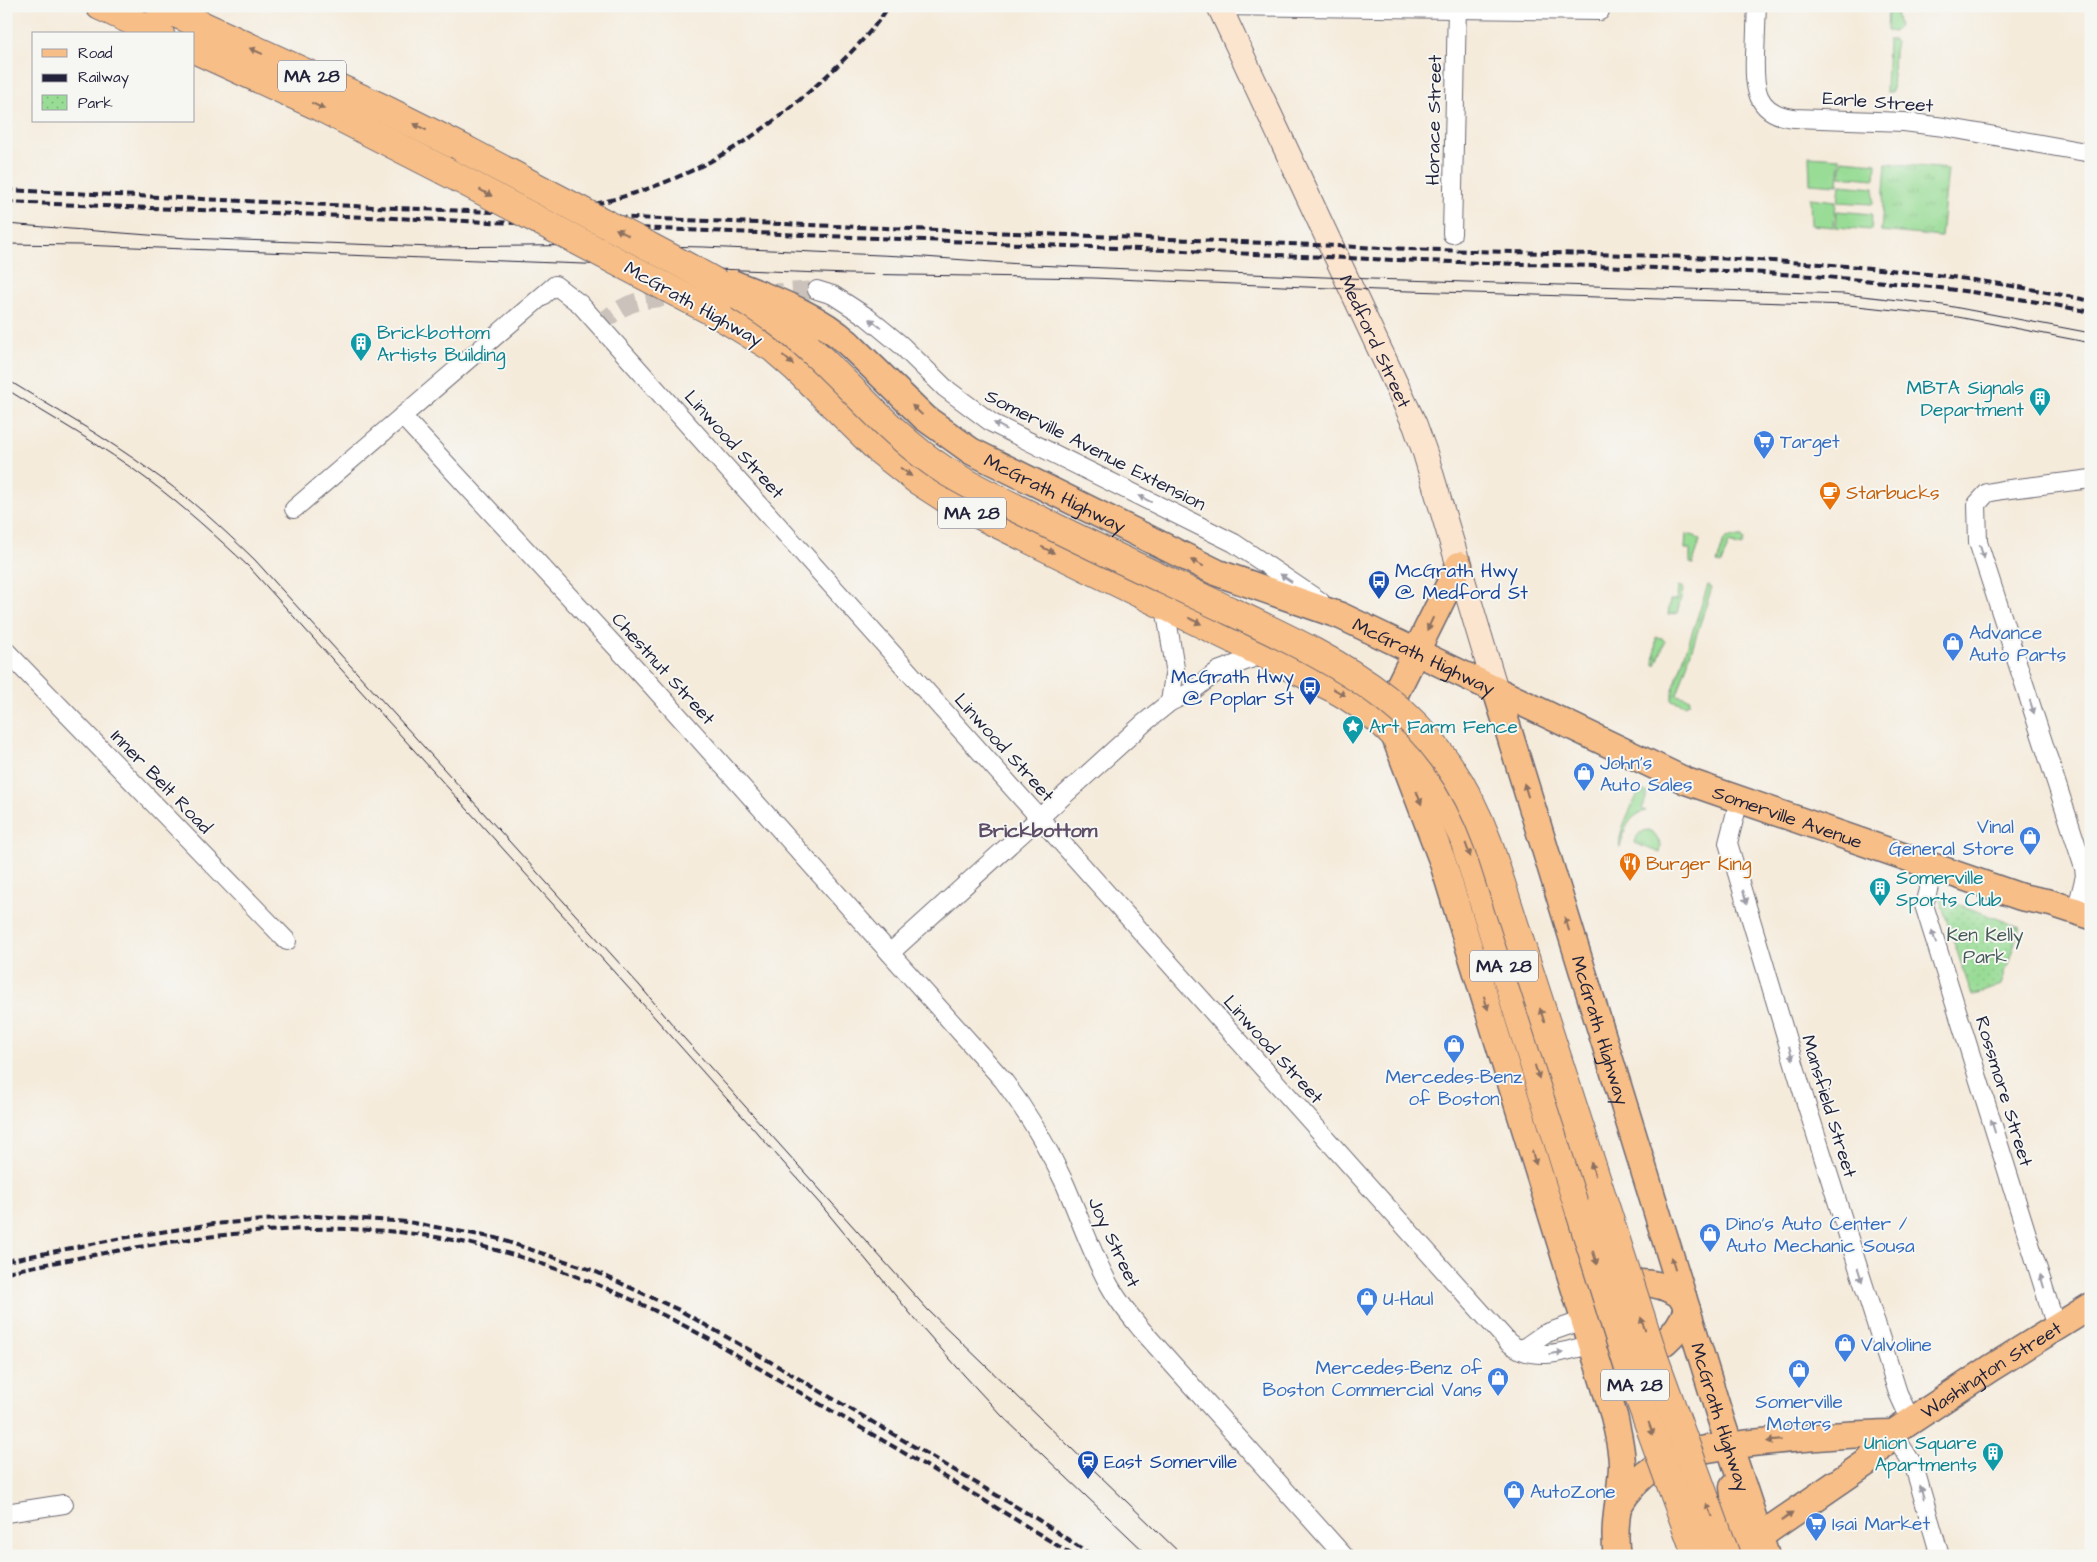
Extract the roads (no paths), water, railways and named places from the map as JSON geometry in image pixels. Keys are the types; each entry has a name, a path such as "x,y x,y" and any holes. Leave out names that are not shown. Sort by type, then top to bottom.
{"highway":[{"path":"100,6 156,32"},
{"name":"McGrath Highway","path":"160,6 464,148 731,291 786,329 830,367 892,429 942,469 1061,530 1333,662 1385,697 1410,719 1433,744 1462,785 1488,843 1654,1358 1730,1555"},
{"name":"McGrath Highway","path":"195,49 316,105 443,170 761,339 780,353 872,444 931,490 959,506 1346,695 1395,736 1434,783 1464,839 1635,1385 1697,1556"}],"main road":[{"name":"Medford Street","path":"1219,6 1415,425 1496,690"},
{"name":"McGrath Highway","path":"665,255 802,313 827,327 848,343 935,427 983,458 1218,573 1341,616 1496,690 1685,1303 1763,1546"},
{"path":"1395,736 1389,727 1388,710 1458,565"},
{"name":"Somerville Avenue","path":"1496,690 1686,782 2021,897 2051,903 2084,914"},
{"name":"McGrath Highway","path":"1395,736 1442,860 1607,1389 1620,1441 1622,1467 1616,1537 1617,1556"},
{"path":"1647,1283 1663,1286 1685,1303 1680,1326 1670,1338 1648,1352 1621,1354 1588,1332 1590,1306 1600,1296 1615,1288 1629,1284 1647,1283"},
{"name":"Washington Street","path":"1730,1555 1763,1546 1866,1463 1902,1427 2091,1306"},
{"path":"1604,1556 1618,1508 1632,1487 1659,1464 1686,1454 1730,1445 1860,1434 1902,1427"},
{"path":"1730,1445 1737,1536 1736,1546 1730,1555"}],"street":[{"path":"1219,6 1600,9"},
{"name":"Earle Street","path":"1757,6 1755,88 1759,98 1766,107 1779,115 1794,118 1904,122 1944,127 2091,153"},
{"name":"Horace Street","path":"1452,234 1457,8"},
{"name":"Linwood Street","path":"402,416 555,285 580,304 1502,1335 1512,1346 1520,1350"},
{"name":"Somerville Avenue Extension","path":"817,290 833,295 867,317 901,345 951,393 992,423 1234,543 1341,616"},
{"path":"294,509 402,416"},
{"name":"Chestnut Street","path":"402,416 652,686 890,952"},
{"path":"2084,914 2084,868 1978,542 1976,504 1987,494 2002,490 2091,479"},
{"path":"1165,606 1175,668 1170,702"},
{"name":"Inner Belt Road","path":"6,651 287,941"},
{"path":"890,952 1170,702 1191,692 1218,671 1264,654"},
{"name":"Mansfield Street","path":"1738,800 1728,842 1806,1100 1898,1393 1902,1427 1940,1556"},
{"name":"Rossmore Street","path":"1934,868 1924,905 2056,1328"},
{"name":"Joy Street","path":"890,952 1002,1080 1030,1118 1064,1182 1106,1280 1129,1315 1344,1556"},
{"path":"1520,1350 1544,1334 1588,1332"},
{"path":"1520,1350 1536,1354 1556,1354 1588,1332"},
{"path":"6,1513 64,1504"}],"tunnel":[{"path":"765,293 817,290"},
{"path":"599,325 628,305 657,298 682,297"}],"tram line":[{"path":"6,224 187,238 433,247 617,245 704,247 924,257 1034,265 1372,279 1844,294 1943,305 2091,333"},
{"path":"6,244 80,245 848,274 1093,278 1378,290 1848,305 1958,317 2091,343"},
{"path":"6,379 98,435 179,491 255,560 640,986 683,1037 928,1310 1183,1556"},
{"path":"6,389 96,444 148,480 174,500 249,567 633,993 821,1205 914,1318 964,1375 1002,1416 1149,1556"}],"railway":[{"path":"560,211 634,193 700,167 731,150 761,130 820,82 865,37 889,6"},
{"path":"6,190 1359,247 1727,259 1911,272 2001,284 2091,301"},
{"path":"6,202 1370,259 1732,271 1912,285 2002,296 2091,312"},
{"path":"6,1261 122,1238 213,1224 316,1216 408,1222 496,1238 592,1270 679,1310 1037,1519 1093,1556"},
{"path":"6,1272 156,1244 206,1237 306,1229 356,1229 407,1233 476,1245 511,1254 579,1277 692,1330 941,1474 1074,1556"}],"place":[{"name":"Brickbottom Artists Building","path":"361,362"},
{"name":"MBTA Signals Department","path":"2040,417"},
{"name":"Target","path":"1764,460"},
{"name":"Starbucks","path":"1830,511"},
{"name":"McGrath Hwy @ Medford St","path":"1379,600"},
{"name":"Advance Auto Parts","path":"1953,662"},
{"name":"McGrath Hwy @ Poplar St","path":"1310,706"},
{"name":"Art Farm Fence","path":"1353,745"},
{"name":"John's Auto Sales","path":"1584,792"},
{"name":"Vinal General Store","path":"2030,856"},
{"name":"Burger King","path":"1630,882"},
{"name":"Somerville Sports Club","path":"1880,907"},
{"name":"Mercedes-Benz of Boston","path":"1454,1064"},
{"name":"Dino's Auto Center / Auto Mechanic Sousa","path":"1710,1253"},
{"name":"U-Haul","path":"1367,1317"},
{"name":"Valvoline","path":"1845,1363"},
{"name":"Somerville Motors","path":"1799,1389"},
{"name":"Mercedes-Benz of Boston Commercial Vans","path":"1498,1397"},
{"name":"Union Square Apartments","path":"1993,1472"},
{"name":"East Somerville","path":"1088,1480"},
{"name":"AutoZone","path":"1514,1510"},
{"name":"Isai Market","path":"1816,1542"}],"district":[{"name":"Brickbottom","path":"1038,830"}],"park label":[{"name":"Ken Kelly Park","path":"1985,945"}]}
